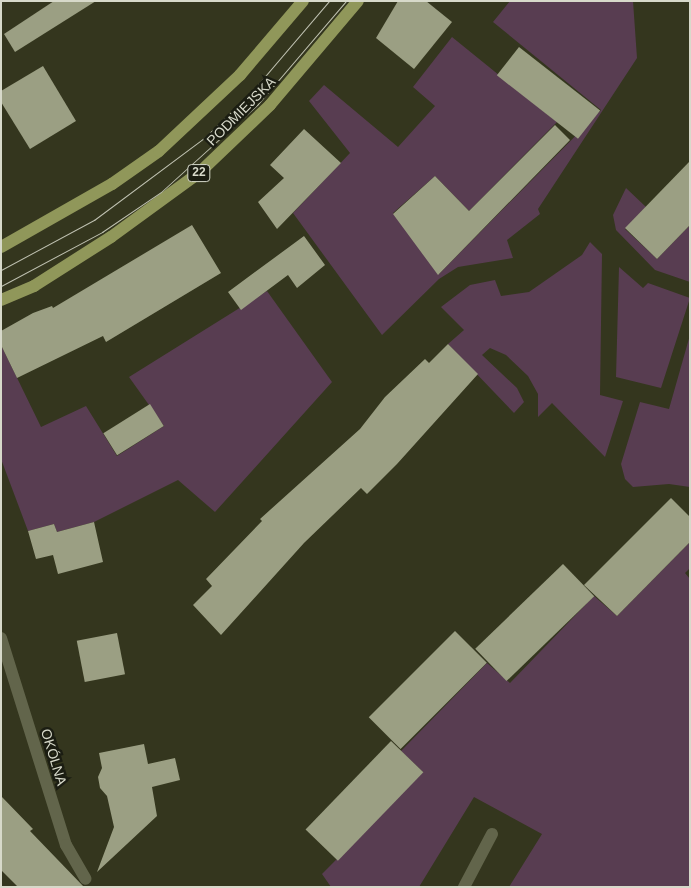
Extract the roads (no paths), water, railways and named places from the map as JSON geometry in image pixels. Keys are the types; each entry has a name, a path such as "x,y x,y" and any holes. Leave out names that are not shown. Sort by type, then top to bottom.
{"main road":[{"name":"PODMIEJSKA","path":"1,247 104,189 159,151 240,75 303,1"},
{"name":"PODMIEJSKA","path":"1,300 34,286 111,237 200,172 270,104 358,1"}],"street":[{"name":"OKÓLNA","path":"1,638 66,845 86,879"},
{"path":"464,887 492,834"}],"tram line":[{"path":"1,270 94,220 204,138 249,95 329,1"},
{"path":"1,286 102,232 161,192 258,104 346,1"}]}
